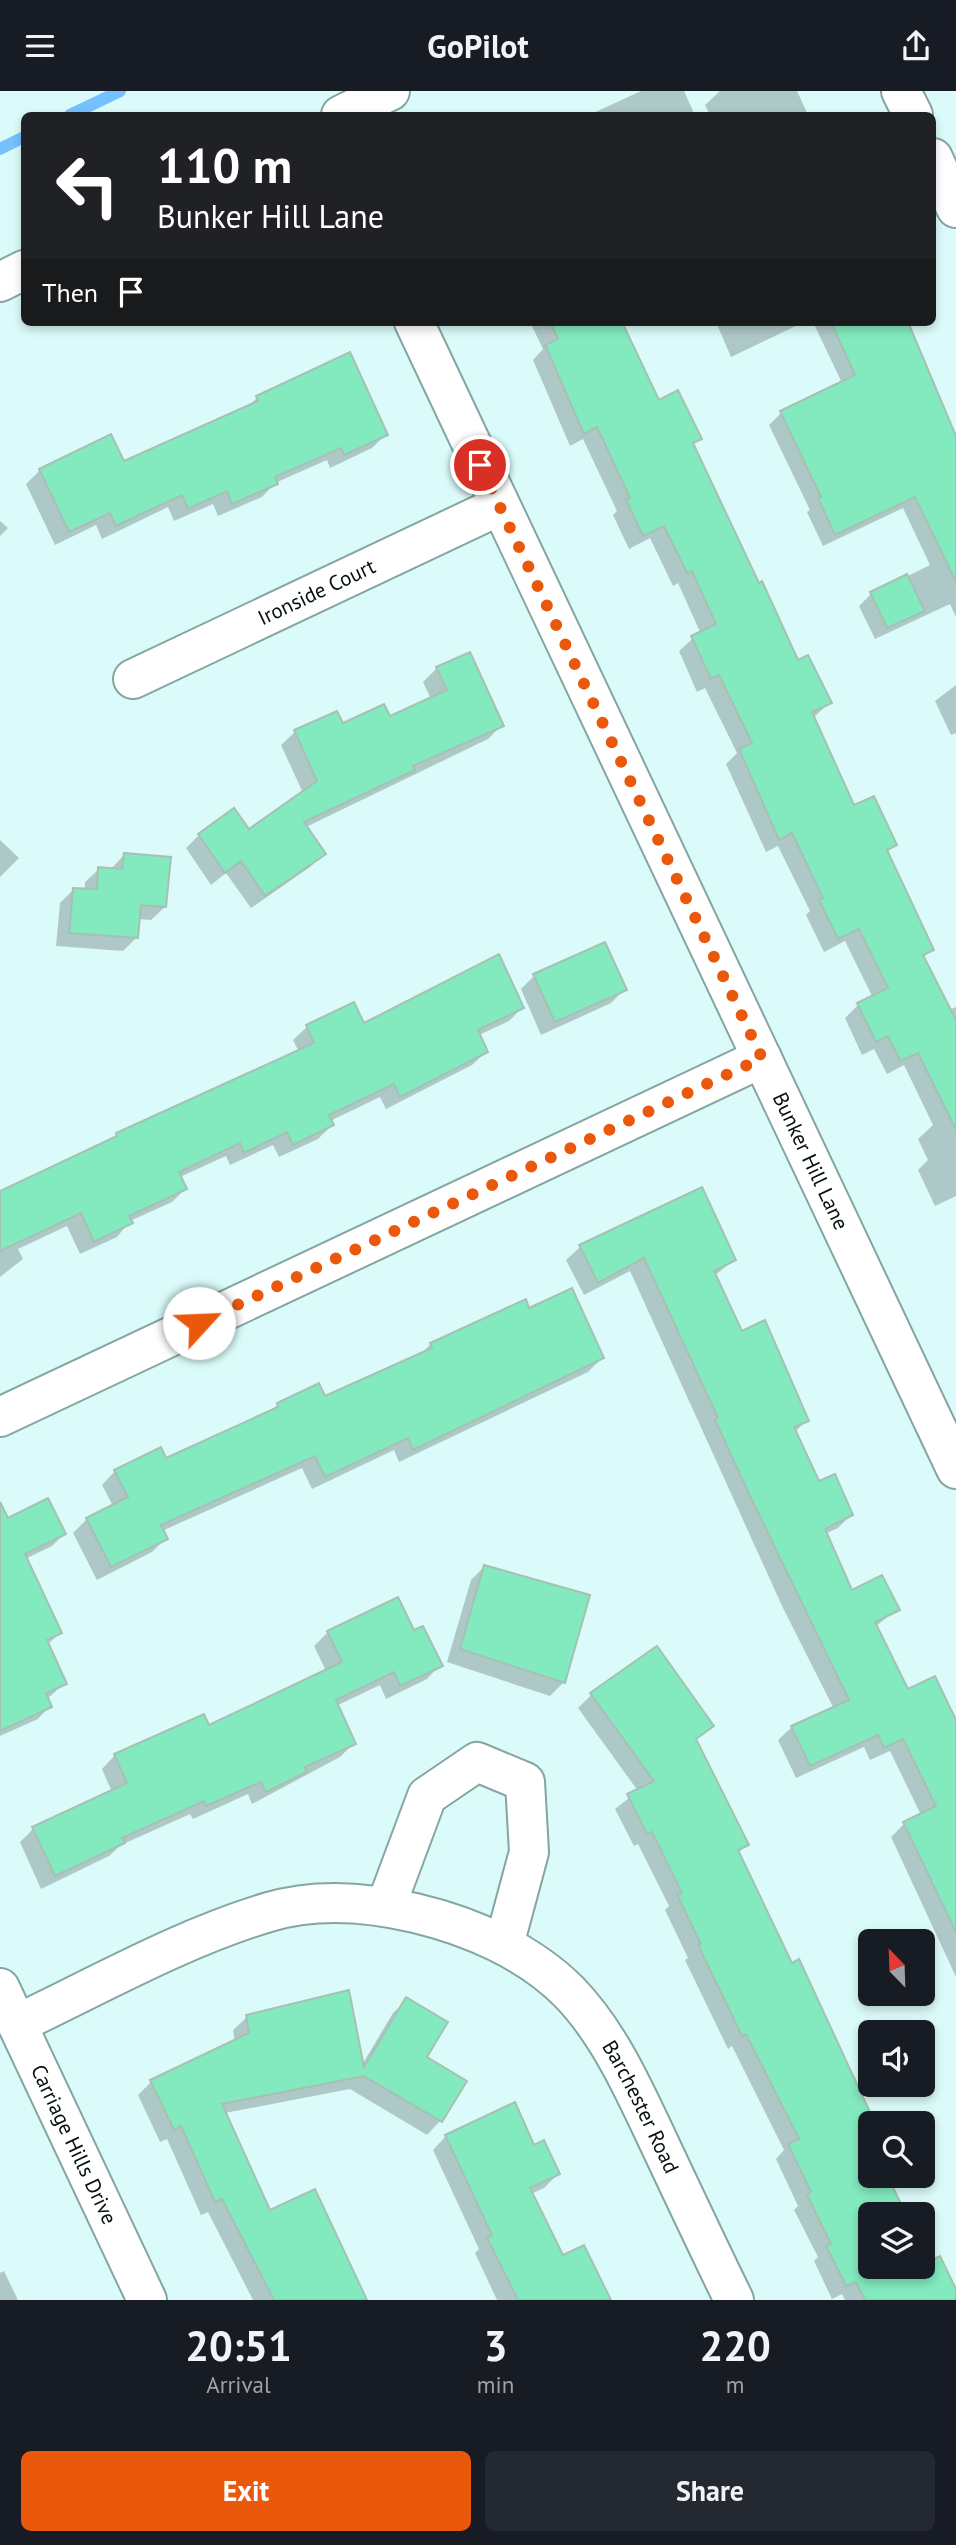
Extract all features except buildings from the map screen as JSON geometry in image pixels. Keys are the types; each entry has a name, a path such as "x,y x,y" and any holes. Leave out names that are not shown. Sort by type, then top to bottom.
{"street":[{"path":"347,112 390,91"},
{"path":"901,91 912,112"},
{"path":"936,165 956,208"},
{"path":"0,282 21,272"},
{"name":"Bunker Hill Lane","path":"416,326 956,1469"},
{"name":"Ironside Court","path":"133,680 499,506"},
{"path":"0,1417 762,1058"},
{"path":"386,1906 427,1796 477,1762 525,1782 529,1852 504,1945"},
{"name":"Barchester Road","path":"17,2024 222,1928 271,1911 324,1903 386,1906 447,1920 504,1945 570,1993 631,2083 734,2300"},
{"name":"Carriage Hills Drive","path":"0,1989 147,2300"}],"waterway":[{"path":"76,112 120,91"},
{"path":"0,149 21,138"}],"route":[{"path":"199,1323 762,1058 480,465"}]}
